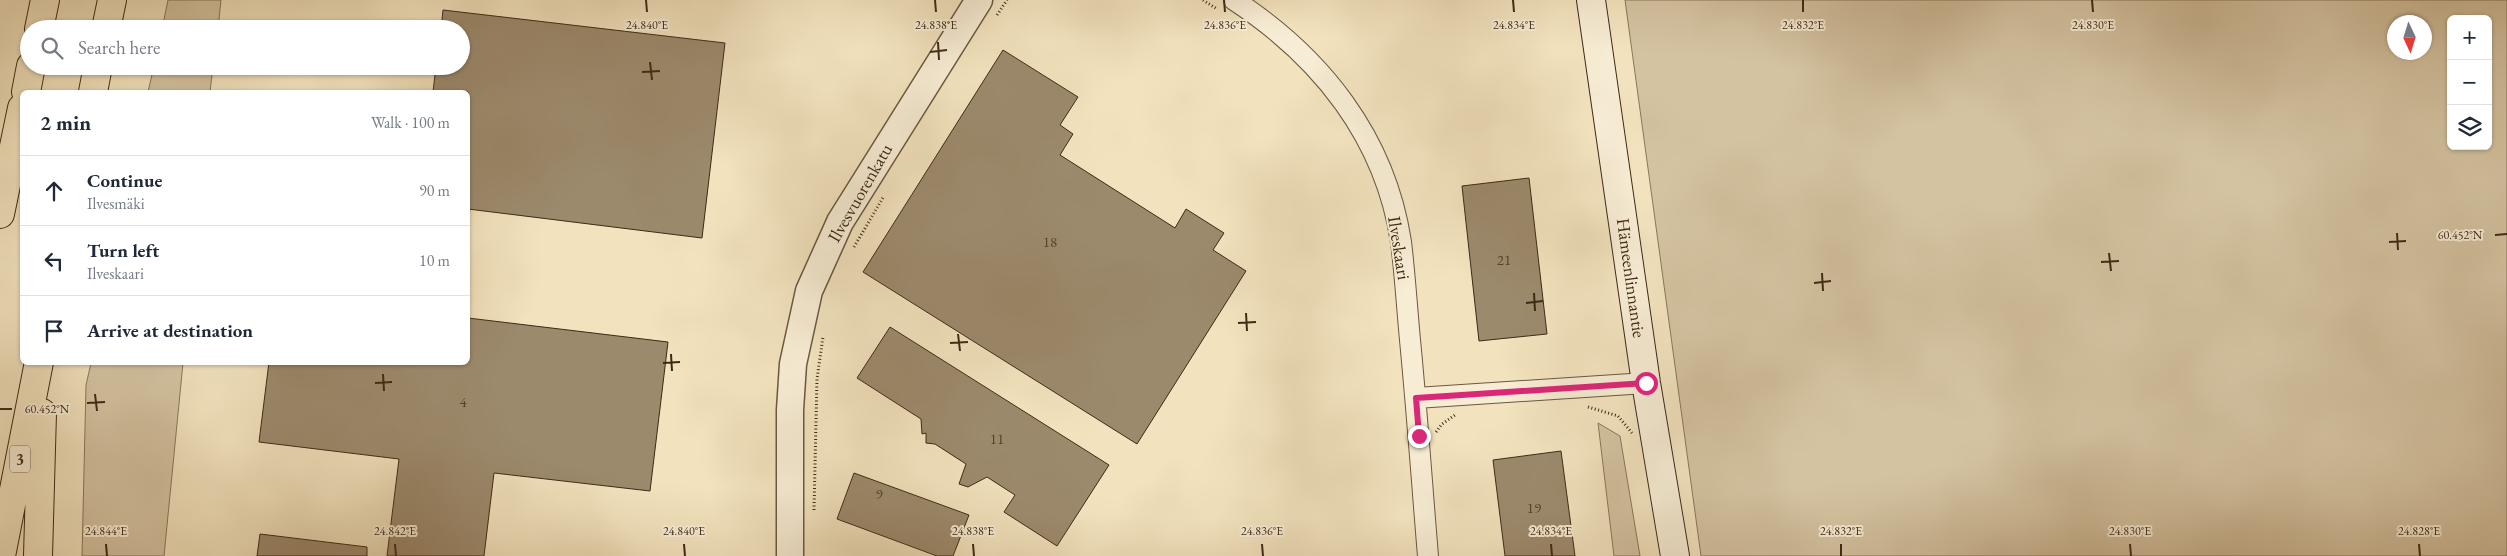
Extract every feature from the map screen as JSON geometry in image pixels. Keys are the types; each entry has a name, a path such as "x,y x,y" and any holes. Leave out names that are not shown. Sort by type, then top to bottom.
{"highway":[{"path":"41,20 45,0"},
{"path":"108,20 112,0"},
{"path":"26,90 29,75"},
{"path":"93,90 96,75"},
{"path":"0,214 20,118"},
{"name":"3","path":"1,556 38,365"},
{"path":"38,556 44,365"}],"main road":[{"name":"Hämeenlinnantie","path":"1591,0 1646,383 1674,556"}],"street":[{"name":"Ilveskaari","path":"1226,5 1291,42 1326,77 1358,122 1384,174 1400,241 1416,398 1428,556"},
{"name":"Ilvesvuorenkatu","path":"790,556 790,410 793,364 809,291 840,222 988,8"},
{"path":"1416,398 1646,383"}],"path":[{"path":"988,8 1007,0"},
{"path":"1203,0 1226,5"},
{"path":"853,249 887,191"},
{"path":"814,516 817,379 824,330"},
{"path":"1587,407 1618,416 1634,434 1654,432"},
{"path":"1419,436 1433,435 1442,424 1458,414"}],"shaded area":[{"path":"168,0 221,0 219,20 164,20"},
{"path":"1625,0 2507,0 2507,556 1701,556"},
{"path":"152,75 212,75 210,90 148,90"},
{"path":"91,365 183,365 164,556 82,556 86,385"},
{"path":"1598,423 1620,436 1640,556 1614,556"}],"building":[{"path":"443,10 725,43 702,238 470,209 470,90 433,90 435,75 470,75 470,20 442,20"},
{"path":"1003,50 1078,97 1060,125 1073,134 1060,155 1175,228 1186,209 1224,233 1213,250 1246,271 1137,444 863,272"},
{"path":"1529,178 1547,334 1479,341 1462,186"},
{"path":"470,318 668,342 650,491 494,473 484,556 387,556 399,459 259,442 269,365 470,365"},
{"path":"890,327 1109,465 1057,546 1004,512 1015,495 987,477 968,487 959,484 966,464 935,444 926,443 926,433 922,434 921,419 857,378"},
{"path":"1561,451 1575,556 1505,556 1493,460"},
{"path":"854,473 969,515 953,556 937,556 837,519"},
{"path":"260,534 367,547 367,556 257,556"}],"route":[{"path":"1419,436 1416,398 1646,383"}]}
